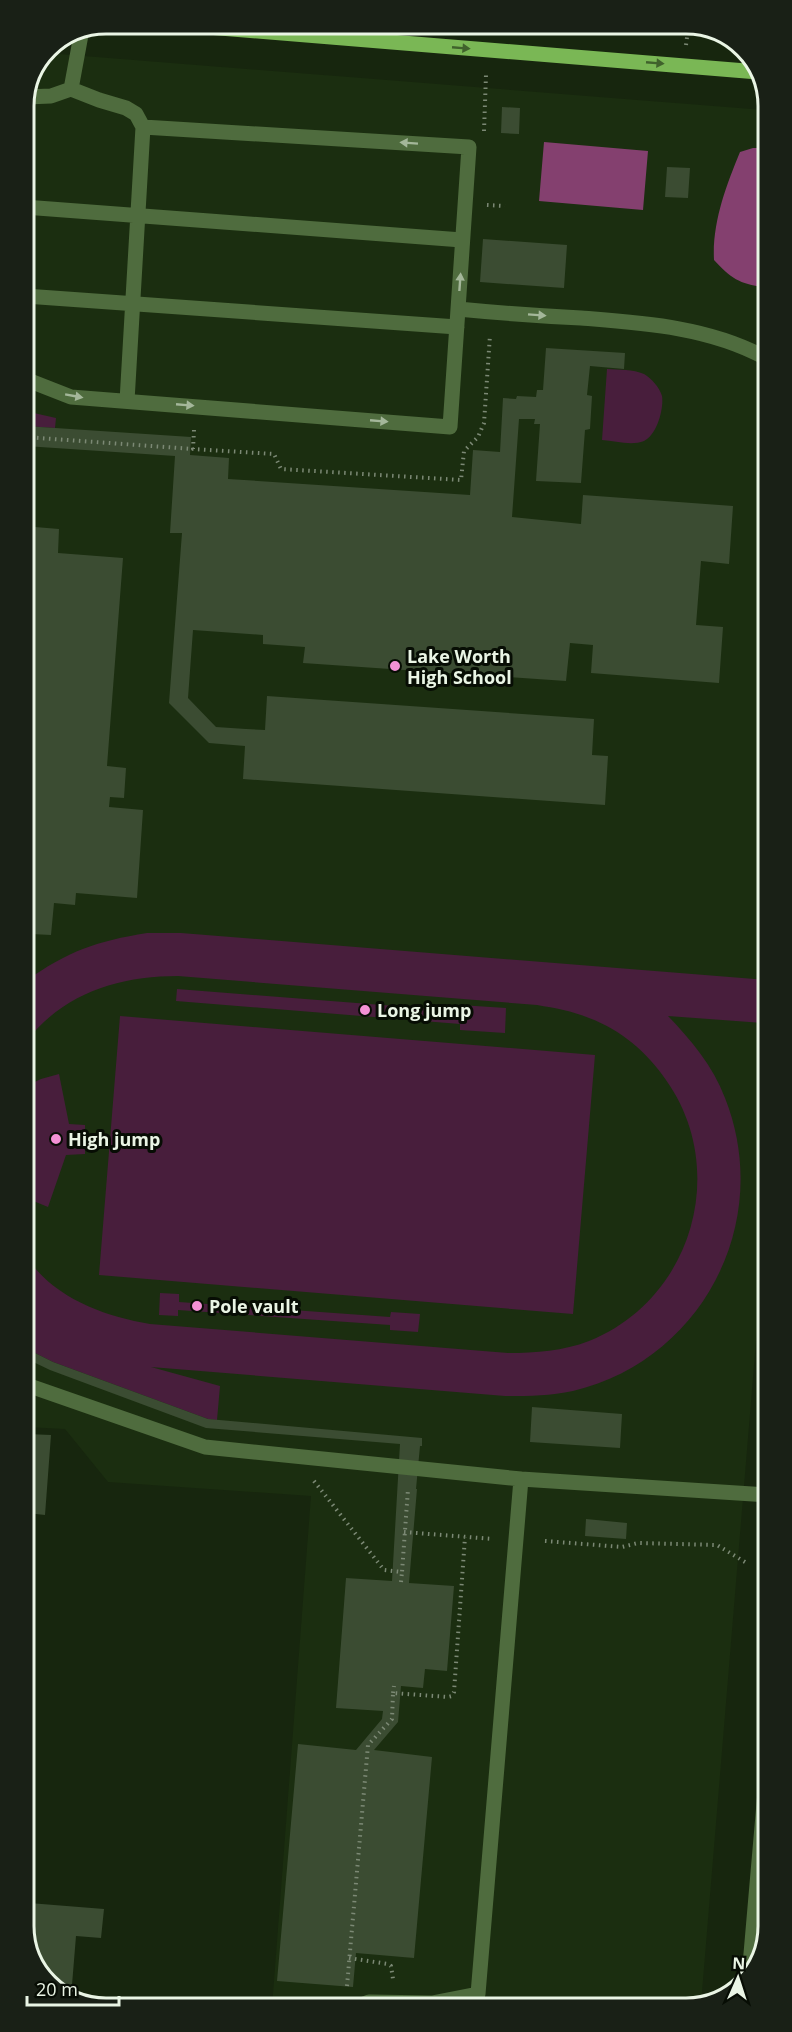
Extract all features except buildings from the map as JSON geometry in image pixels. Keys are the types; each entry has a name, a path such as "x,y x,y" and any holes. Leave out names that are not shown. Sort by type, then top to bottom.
{"main road":[{"path":"297,34 748,71"}],"street":[{"path":"71,89 80,40"},
{"path":"36,97 51,96 71,89 126,108 136,114 143,127 127,401"},
{"path":"35,383 71,397 450,427 469,147 143,127"},
{"path":"35,208 462,240"},
{"path":"35,297 457,327"},
{"path":"458,309 639,322 678,327 716,338 758,355"},
{"path":"34,1388 205,1448 521,1479 758,1494"},
{"path":"460,1998 478,1994 521,1479"},
{"path":"751,1955 758,1873"}],"path":[{"path":"686,45 687,35"},
{"path":"35,439 193,449"},
{"path":"309,1458 308,1474 384,1570 402,1572"},
{"path":"401,1582 409,1468"},
{"path":"404,1532 493,1539"},
{"path":"393,1693 448,1697 454,1692 465,1537"},
{"path":"545,1541 622,1547 638,1543 717,1545 745,1562"},
{"path":"348,1993 349,1958 368,1745 392,1719 394,1686"},
{"path":"349,1958 391,1966 393,1979 391,1997"}],"shaded area":[{"name":"Lake Worth High School","path":"57,54 758,110 758,1317 702,1995 685,1998 273,1997 311,1496 108,1482 65,1429 34,1427 35,102 42,75"},
{"path":"544,142 648,151 643,210 539,201"},
{"path":"758,148 758,286 736,279 714,260 718,219 725,191 740,152"},
{"path":"607,369 640,372 659,390 662,401 659,421 653,433 644,441 629,443 602,440"},
{"path":"35,413 56,418 55,428 35,427"},
{"path":"147,933 181,933 758,979 758,1023 668,1016 708,1064 720,1086 738,1145 740,1191 733,1237 716,1279 691,1317 658,1349 619,1375 573,1391 547,1395 505,1396 151,1367 220,1386 217,1420 208,1419 53,1362 34,1353 34,1267 51,1284 81,1303 115,1316 150,1324 508,1353 559,1349 589,1341 625,1322 653,1296 676,1264 690,1229 697,1191 695,1153 685,1115 666,1080 642,1051 601,1023 570,1012 537,1005 178,976 135,979 94,991 57,1011 34,1032 35,975 70,955 113,940"},
{"name":"Long jump","path":"177,989 459,1011 460,1005 506,1008 505,1033 460,1030 460,1024 176,1001"},
{"path":"120,1016 595,1055 573,1314 99,1275"},
{"name":"High jump","path":"59,1074 69,1124 85,1125 85,1154 66,1155 48,1207 34,1201 34,1082"},
{"path":"160,1293 179,1294 179,1302 390,1317 391,1312 420,1314 418,1332 390,1330 390,1325 178,1310 178,1316 159,1315"}],"place":[{"name":"Lake Worth High School","path":"395,666"},
{"name":"Long jump","path":"365,1010"},
{"name":"High jump","path":"56,1139"},
{"name":"Pole vault","path":"197,1306"}]}
